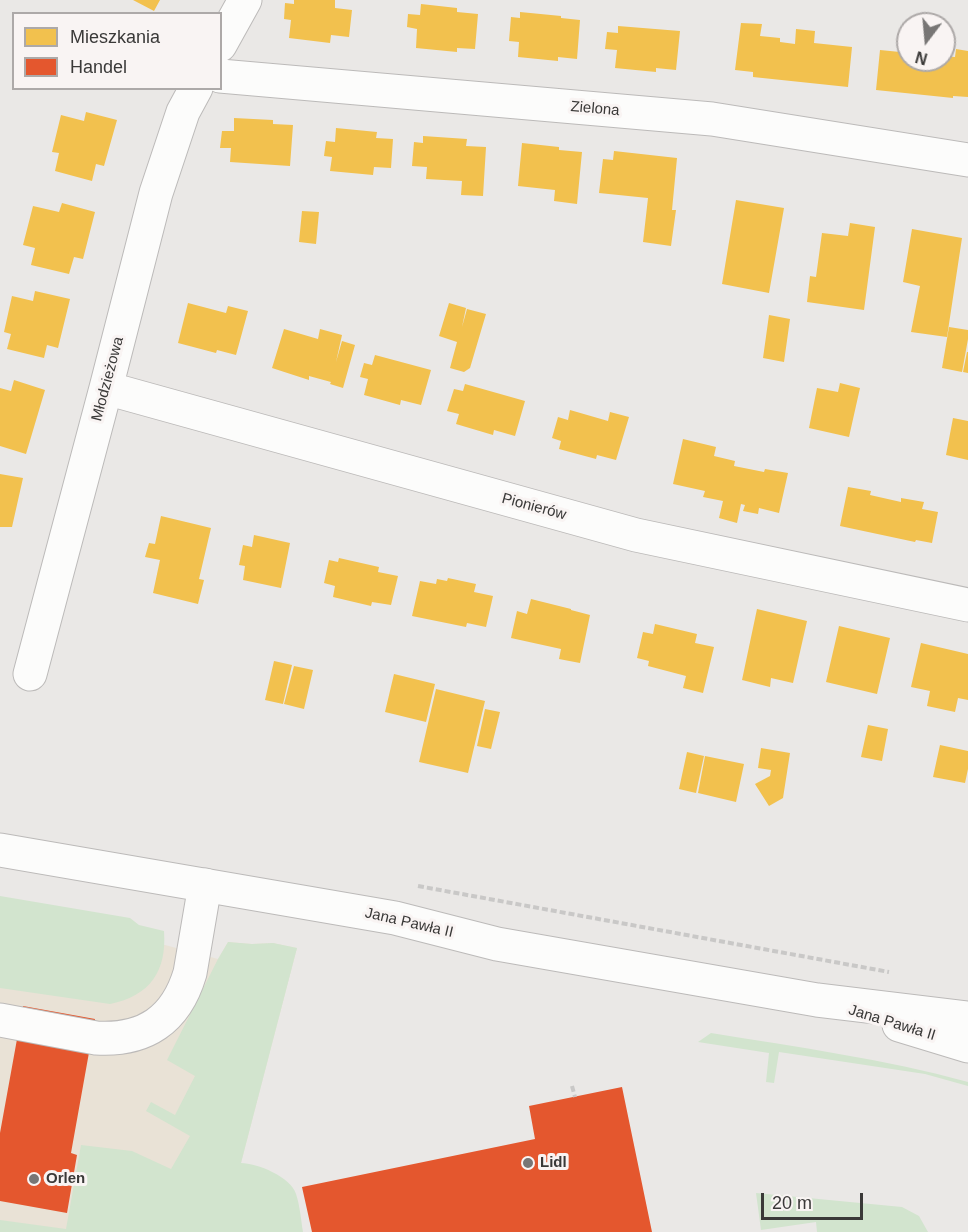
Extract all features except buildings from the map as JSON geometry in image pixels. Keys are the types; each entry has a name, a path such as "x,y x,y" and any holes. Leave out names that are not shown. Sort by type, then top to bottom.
{"street":[{"path":"222,41 245,0"},
{"name":"Zielona","path":"222,76 712,119 968,160"},
{"name":"Młodzieżowa","path":"30,674 156,193 183,112 195,90"},
{"name":"Pionierów","path":"106,388 636,535 968,605"},
{"name":"Jana Pawła II","path":"0,850 395,918 497,944 817,1000 968,1018"},
{"path":"0,1020 110,1039 138,1034 151,1028 172,1010 186,986 205,885"},
{"name":"Jana Pawła II","path":"817,1000 968,1046"}],"path":[{"path":"414,885 897,973"},
{"path":"573,1086 575,1097"}],"shaded area":[{"path":"0,919 165,945 218,959 228,942 273,943 297,948 223,1232 0,1232"}],"green space":[{"path":"0,896 130,918 139,925 164,931 159,970 145,988 136,995 110,1004 0,988"},
{"path":"228,942 273,943 297,948 241,1163 256,1165 288,1182 296,1194 303,1232 0,1232 0,1220 66,1229 81,1145 132,1151 171,1169 190,1136 146,1111 151,1102 175,1115 195,1076 167,1060"},
{"path":"711,1033 904,1067 968,1082 968,1086 925,1074 779,1052 774,1083 766,1082 769,1053 698,1042"},
{"path":"756,1193 902,1207 919,1216 928,1232 817,1232 816,1222 761,1230"}],"place":[{"name":"Lidl","path":"528,1163"},
{"name":"Orlen","path":"34,1179"}]}
